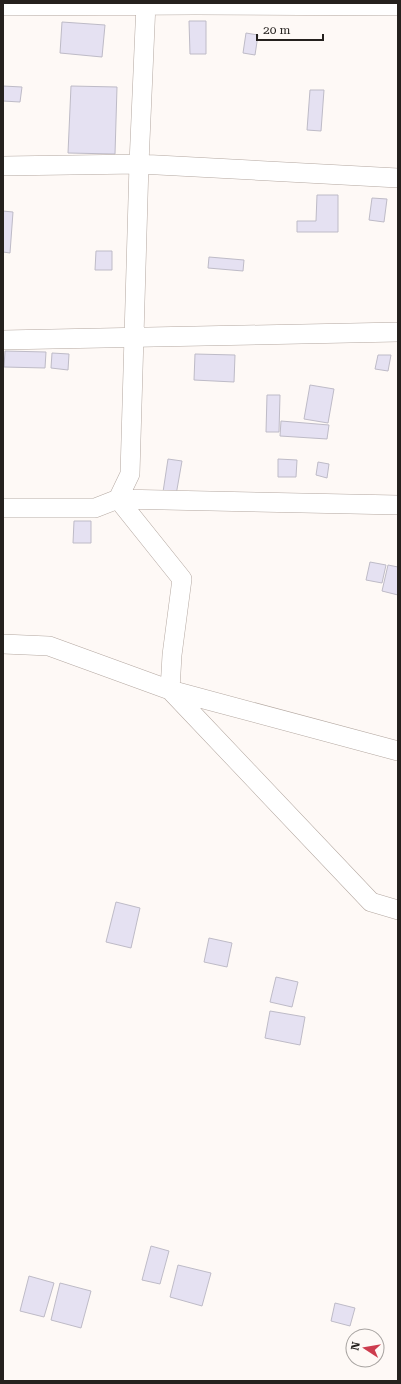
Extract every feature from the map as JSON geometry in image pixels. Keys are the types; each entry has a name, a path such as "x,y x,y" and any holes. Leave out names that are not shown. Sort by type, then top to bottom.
{"street":[{"path":"118,498 130,474 133,338 146,4"},
{"path":"3,6 146,4 398,6"},
{"path":"3,166 139,164 398,178"},
{"path":"3,340 398,332"},
{"path":"118,498 182,579 172,655 170,690 371,902 398,910"},
{"path":"3,508 95,508 118,498 398,505"},
{"path":"3,644 49,646 170,690 398,751"}],"building":[{"path":"189,21 206,21 206,54 190,54"},
{"path":"62,22 105,25 102,57 60,53"},
{"path":"246,33 258,35 255,55 243,53"},
{"path":"3,86 22,87 20,102 3,101"},
{"path":"71,86 117,87 115,154 68,153"},
{"path":"310,90 324,90 321,131 307,130"},
{"path":"317,195 338,195 338,232 297,232 297,221 316,221"},
{"path":"372,198 387,199 384,222 369,220"},
{"path":"3,211 13,212 10,253 3,252"},
{"path":"96,251 112,251 112,270 95,270"},
{"path":"209,257 244,260 243,271 208,268"},
{"path":"5,351 46,352 45,368 4,367"},
{"path":"52,353 69,354 68,370 51,368"},
{"path":"195,354 235,355 234,382 194,380"},
{"path":"378,355 391,355 388,371 375,369"},
{"path":"310,385 334,389 328,423 304,419"},
{"path":"267,395 280,395 279,432 266,432"},
{"path":"281,421 329,425 327,439 280,436"},
{"path":"168,459 182,461 176,495 163,492"},
{"path":"278,459 297,460 296,477 278,477"},
{"path":"318,462 329,464 327,478 316,475"},
{"path":"74,521 91,521 91,543 73,543"},
{"path":"370,562 386,565 382,583 366,580"},
{"path":"388,565 398,567 398,595 382,591"},
{"path":"116,902 140,908 131,948 106,942"},
{"path":"209,938 232,943 227,967 204,962"},
{"path":"276,977 298,982 292,1007 270,1002"},
{"path":"270,1011 305,1017 300,1045 265,1038"},
{"path":"151,1246 169,1251 160,1284 142,1280"},
{"path":"178,1265 211,1273 202,1306 170,1297"},
{"path":"29,1276 54,1283 44,1317 20,1311"},
{"path":"60,1283 91,1291 81,1328 51,1320"},
{"path":"335,1303 355,1308 350,1326 331,1321"}]}
